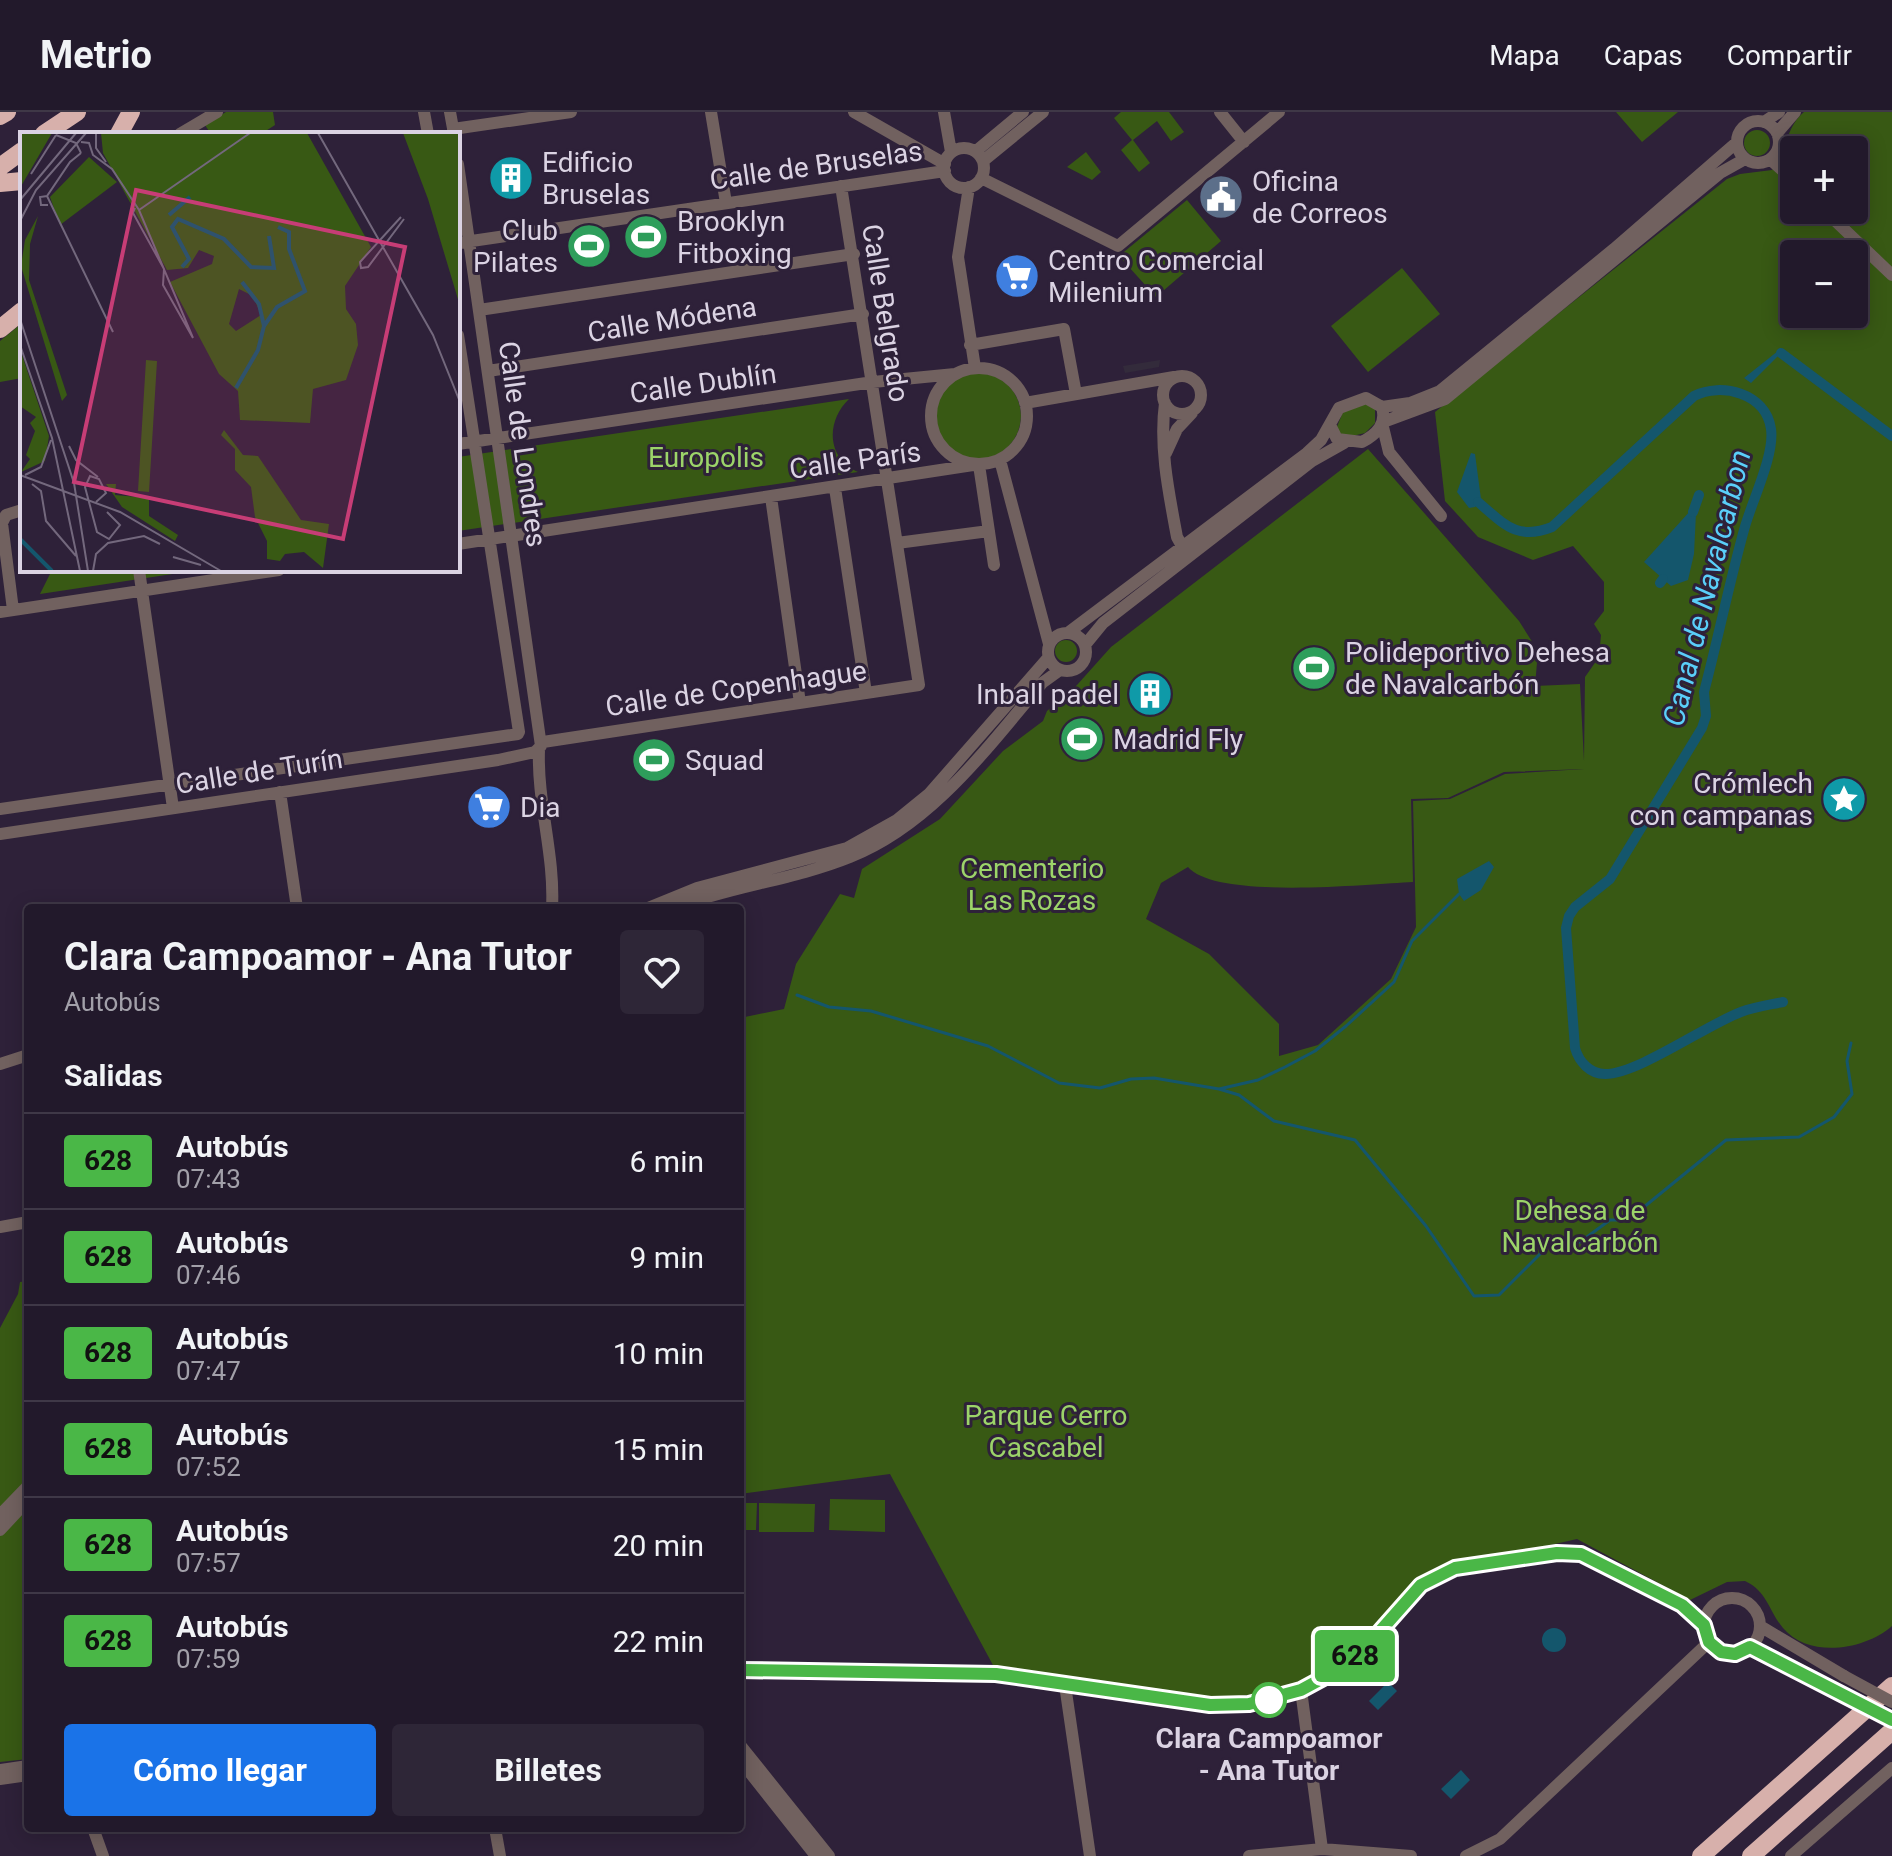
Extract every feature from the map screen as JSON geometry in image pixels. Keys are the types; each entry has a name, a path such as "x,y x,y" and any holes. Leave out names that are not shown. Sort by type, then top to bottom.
{"highway":[{"path":"0,116 7,112"},
{"path":"47,132 77,112"},
{"path":"120,132 131,112"},
{"path":"0,167 20,152"},
{"path":"0,183 20,181"},
{"path":"0,313 20,298"},
{"path":"0,329 20,313"},
{"path":"1701,1856 1892,1686"},
{"path":"1709,1856 1892,1693"},
{"path":"1751,1856 1892,1731"}],"street":[{"path":"183,132 217,112"},
{"path":"424,112 428,132"},
{"path":"450,112 453,132 571,112"},
{"path":"711,112 726,203"},
{"path":"854,112 947,162"},
{"path":"944,112 947,162 953,184 969,187"},
{"path":"979,156 1023,112"},
{"path":"979,156 1043,112"},
{"path":"1220,112 1244,142"},
{"path":"981,178 1118,246 1279,112"},
{"path":"1382,407 1410,403 1440,391 1614,249 1736,143 1749,119 1779,112"},
{"path":"1736,143 1745,159 1758,163 1770,159 1778,147 1777,133 1795,112"},
{"path":"1749,119 1777,133"},
{"path":"947,162 963,148 979,156"},
{"path":"979,156 981,178"},
{"path":"1362,442 1383,423 1445,399 1720,173 1745,159"},
{"path":"1770,159 1780,168"},
{"name":"Calle de Bruselas","path":"464,242 841,186 947,162"},
{"path":"975,368 958,257 969,187 981,178"},
{"name":"Calle Belgrado","path":"841,186 919,685"},
{"name":"Calle de Londres","path":"460,190 464,242 479,310 513,535 535,744 518,746 519,733 460,348"},
{"path":"1839,224 1892,275"},
{"path":"479,310 854,254"},
{"name":"Calle Módena","path":"488,371 863,314"},
{"path":"970,345 1064,329 1076,394"},
{"path":"975,368 1006,377 1025,403 1027,417 1020,442 1000,460 976,465 949,454 939,445 930,419 936,393 955,374 975,368"},
{"name":"Calle Dublín","path":"460,444 873,382 955,374"},
{"path":"1025,403 1185,376 1201,389 1202,398 1177,429 1166,453"},
{"path":"1174,377 1163,393 1162,427 1177,537 1182,546"},
{"path":"1136,383 1177,414 1192,412"},
{"path":"658,904 697,888 847,848 897,820 929,794 1065,633 1307,453 1321,440 1339,408 1355,399 1375,400 1382,407 1389,452 1441,516"},
{"path":"1330,425 1337,439 1344,443"},
{"path":"686,904 736,887 827,865 876,845 903,828 936,802 1042,683 1060,670 1079,666 1086,657 1085,645 1094,630 1115,613 1312,461 1344,443 1362,442 1389,452"},
{"path":"1000,460 1049,651 1060,670"},
{"path":"976,465 994,565"},
{"name":"Calle París","path":"460,544 976,465"},
{"path":"835,488 866,693"},
{"path":"771,497 800,703"},
{"path":"20,511 6,515 2,523 7,611 267,572"},
{"path":"897,543 989,531"},
{"path":"139,572 173,808"},
{"path":"1041,615 1085,645"},
{"name":"Calle de Copenhague","path":"535,744 919,685"},
{"name":"Calle de Turín","path":"0,809 519,733 528,727 535,744 498,760 0,834"},
{"path":"535,744 553,885 552,904"},
{"path":"280,792 296,904"},
{"path":"553,885 560,904"},
{"path":"0,1064 24,1056"},
{"path":"0,1227 24,1223"},
{"path":"0,1515 24,1490"},
{"path":"0,1530 24,1504"},
{"path":"744,1670 996,1674 1210,1705 1249,1704 1301,1690 1356,1656 1421,1585 1455,1568 1557,1553 1581,1554 1682,1605 1704,1625 1709,1642 1727,1654 1750,1647 1892,1720"},
{"path":"1682,1605 1712,1606 1725,1599 1740,1599 1754,1610 1760,1626 1834,1672 1892,1702"},
{"path":"1704,1625 1712,1606"},
{"path":"1750,1647 1760,1626"},
{"path":"1466,1856 1500,1839 1709,1642"},
{"path":"1065,1685 1090,1856"},
{"path":"1301,1690 1322,1849"},
{"path":"744,1750 829,1856"},
{"path":"744,1765 816,1856"},
{"path":"0,1770 24,1767"},
{"path":"1791,1856 1892,1768"},
{"path":"0,1779 24,1776"},
{"path":"94,1832 103,1856"},
{"path":"496,1832 500,1856"},
{"path":"1249,1856 1322,1849 1411,1856"}],"shaded area":[{"path":"1160,360 1159,367 1125,373 1123,366"}],"green space":[{"path":"226,112 273,112 275,125 264,132 210,132 205,125"},
{"path":"1121,112 1169,112 1184,132 1171,141 1157,121 1133,140 1150,163 1139,172 1121,150 1132,140 1114,118"},
{"path":"1616,112 1678,112 1642,142"},
{"name":"Dehesa de Navalcarbón","path":"1804,112 1892,112 1892,1626 1867,1641 1853,1645 1837,1648 1807,1644 1783,1628 1759,1590 1745,1581 1727,1582 1690,1600 1577,1539 1428,1573 1350,1656 1283,1691 1222,1698 994,1667 890,1474 744,1493 744,1017 784,1009 796,964 840,894 854,898 862,869 940,819 1003,751 1043,721 1047,711 1077,685 1111,647 1368,449 1519,621 1538,651 1535,686 1580,684 1584,761 1585,677 1599,657 1601,635 1594,624 1604,611 1604,582 1573,546 1533,560 1478,537 1445,501 1435,412 1727,179 1772,170 1780,158 1780,224 1868,224 1868,136 1788,136","holes":["1584,769 1505,774 1450,799 1413,801 1416,927 1391,979 1318,1045 1279,1056 1279,1024 1209,954 1146,919 1161,883 1188,867 1204,877 1229,884 1260,887 1413,882 1411,799 1448,798 1504,772"]},
{"path":"1757,130 1766,134 1770,143 1766,152 1757,156 1748,152 1744,143 1748,134"},
{"path":"1086,152 1101,172 1092,180 1067,167"},
{"path":"1187,200 1221,241 1156,297 1119,256"},
{"path":"1402,268 1440,314 1368,372 1331,326"},
{"path":"20,325 20,378 0,382 0,341"},
{"path":"970,373 986,373 1009,385 1018,399 1021,416 1018,433 1009,447 986,459 970,459 954,452 942,440 935,424 935,408 942,392 954,380"},
{"name":"Europolis","path":"849,399 836,418 833,438 840,458 858,472 460,531 460,457"},
{"path":"1366,403 1375,408 1375,423 1365,433 1344,438 1336,429 1343,412"},
{"path":"51,572 186,572 40,594"},
{"path":"1066,640 1074,643 1077,651 1074,659 1066,662 1058,659 1055,651 1058,643"},
{"path":"20,1282 24,1282 24,1759 0,1762 0,1328 18,1294"},
{"path":"830,1499 885,1500 885,1532 829,1530"},
{"path":"744,1503 757,1503 756,1530 744,1530"},
{"path":"759,1503 815,1504 814,1532 759,1532"}],"water":[{"path":"1778,351 1781,353 1751,383 1744,378"},
{"path":"1471,453 1475,454 1481,499 1475,507 1469,508 1457,492"},
{"path":"1691,510 1696,513 1694,554 1688,580 1671,586 1644,562"},
{"path":"1489,861 1494,867 1481,890 1464,901 1459,894 1457,879"},
{"path":"1554,1628 1562,1632 1566,1640 1562,1648 1554,1652 1546,1648 1542,1640 1546,1632"},
{"path":"1388,1682 1397,1691 1378,1710 1369,1701"},
{"path":"1461,1770 1470,1780 1451,1799 1441,1789"}],"waterway":[{"path":"1781,353 1892,436"},
{"name":"Canal de Navalcarbon","path":"1478,502 1520,531 1540,531 1552,527 1694,396 1717,390 1729,391 1752,399 1761,407 1771,429 1769,452 1733,571 1704,692 1706,716 1702,728 1610,879 1575,907 1566,928 1575,1048 1582,1062 1595,1072 1619,1072 1653,1058 1726,1018 1756,1007 1783,1002"},
{"path":"1693,512 1699,495"},
{"path":"1660,583 1663,579"},
{"path":"797,995 829,1007 871,1011 988,1046 1059,1083 1100,1088 1131,1079 1154,1078 1219,1089 1258,1080 1285,1067 1315,1051 1346,1026 1394,982 1412,941 1459,894"},
{"path":"1219,1089 1239,1095 1274,1121 1355,1140 1426,1226 1474,1296 1499,1295 1549,1245 1580,1242 1610,1220 1628,1220 1726,1140 1799,1137 1834,1117 1852,1094 1847,1061 1851,1043"}],"bus line":[{"name":"628","path":"744,1670 996,1674 1210,1705 1249,1704 1289,1695 1338,1670 1375,1637 1421,1585 1439,1574 1455,1568 1570,1553 1597,1559 1682,1605 1704,1625 1709,1642 1721,1652 1735,1654 1750,1647 1892,1720"}],"place":[{"name":"Edificio Bruselas","path":"511,178"},
{"name":"Oficina de Correos","path":"1221,197"},
{"name":"Brooklyn Fitboxing","path":"646,237"},
{"name":"Club Pilates","path":"589,246"},
{"name":"Centro Comercial Milenium","path":"1017,276"},
{"name":"Polideportivo Dehesa de Navalcarbón","path":"1314,668"},
{"name":"Inball padel","path":"1150,694"},
{"name":"Madrid Fly","path":"1082,739"},
{"name":"Squad","path":"654,760"},
{"name":"Crómlech con campanas","path":"1844,799"},
{"name":"Dia","path":"489,807"},
{"name":"Clara Campoamor - Ana Tutor","path":"1269,1700"}],"park label":[{"name":"Cementerio Las Rozas","path":"1032,884"},
{"name":"Parque Cerro Cascabel","path":"1046,1431"}]}
